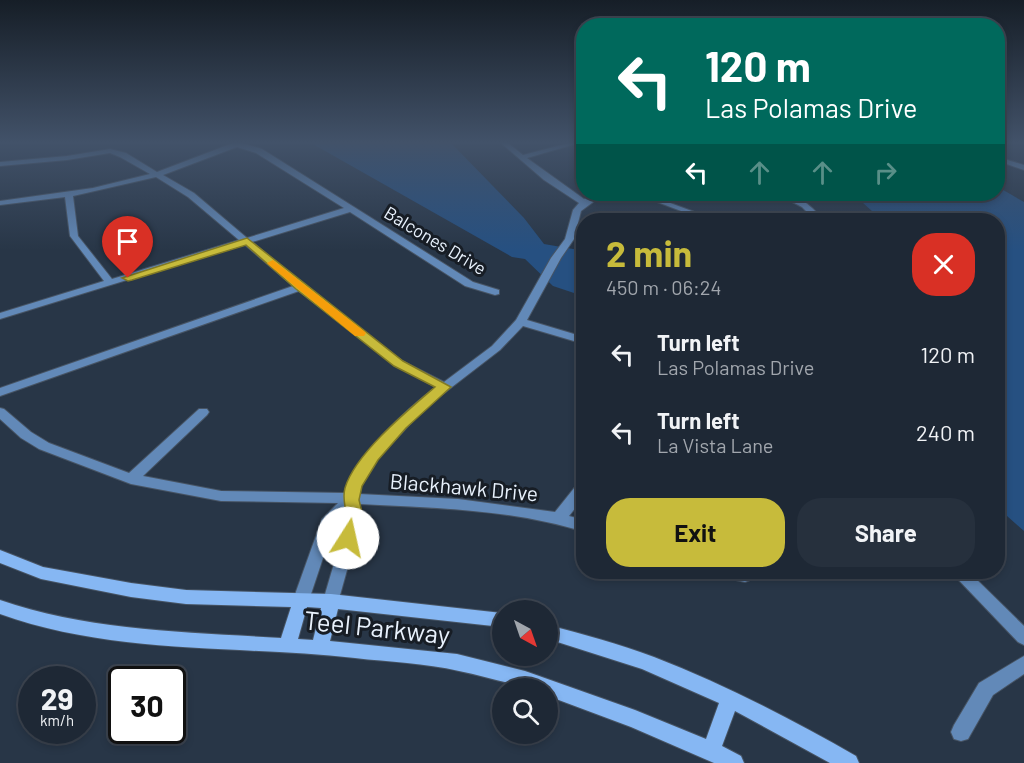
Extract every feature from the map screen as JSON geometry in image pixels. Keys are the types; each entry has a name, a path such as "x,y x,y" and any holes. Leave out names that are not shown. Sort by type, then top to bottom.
{"main road":[{"name":"Teel Parkway","path":"0,556 41,573 131,590 186,597 331,601 492,619"},
{"path":"286,645 301,600"},
{"path":"321,648 331,601"},
{"name":"Teel Parkway","path":"0,607 118,635 286,645 406,655 457,662 525,679 635,719 734,763"},
{"path":"558,635 661,668 808,739 849,763"},
{"path":"711,751 729,700"}],"street":[{"path":"0,203 69,195 116,187 146,179"},
{"path":"165,179 191,195 300,287 398,363 445,387"},
{"name":"Balcones Drive","path":"303,179 469,284 495,292"},
{"path":"548,179 576,197"},
{"path":"69,195 75,236 110,284"},
{"path":"659,201 693,213"},
{"path":"796,201 805,205 812,213"},
{"path":"578,213 584,202"},
{"path":"0,316 351,209"},
{"path":"331,601 354,516 351,500 354,485 372,456 401,425 445,387 496,348 521,322 569,239 576,216"},
{"path":"0,392 300,287"},
{"path":"521,322 576,339"},
{"name":"Blackhawk Drive","path":"0,412 26,435 44,446 131,479 221,496 318,496 351,500 458,504 559,518 576,523"},
{"path":"131,479 203,412"},
{"path":"559,518 576,496"},
{"path":"301,600 329,519 351,500"},
{"path":"966,579 1024,638"},
{"path":"961,732 986,689 1024,664"}],"shaded area":[{"path":"374,179 486,179 524,218 544,244 576,249 576,294 553,286 525,259 512,257"},
{"path":"1005,191 1024,202 1024,531 1005,514 1005,213 874,213 861,201 1005,201"}],"slow traffic":[{"path":"273,263 360,333"}],"route":[{"path":"128,278 247,241 300,287 398,363 445,387 422,404 372,456 354,485 351,500 354,516 348,538"}]}
